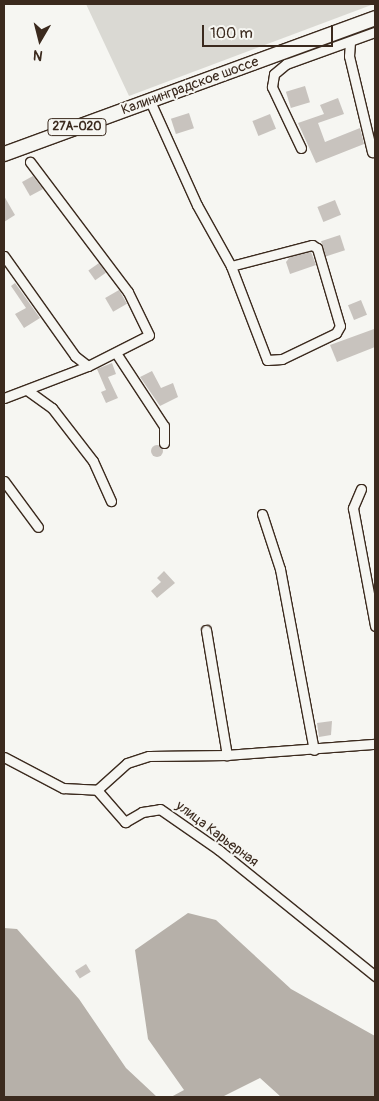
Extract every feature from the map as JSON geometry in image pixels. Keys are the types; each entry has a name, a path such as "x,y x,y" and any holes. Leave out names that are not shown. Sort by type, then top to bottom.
{"main road":[{"name":"Калининградское шоссе","path":"4,154 375,18"}],"street":[{"path":"300,148 272,88 274,74 286,64 375,32"},
{"path":"350,42 349,56 372,152"},
{"path":"150,101 197,205 231,266 267,360 282,359 336,332 340,326 328,284 312,245 231,266"},
{"path":"4,398 88,366 146,340 148,330 128,292 30,162"},
{"path":"4,256 75,356 88,366"},
{"path":"116,353 164,426 164,443"},
{"path":"27,390 52,408 93,461 111,501"},
{"path":"4,481 38,527"},
{"path":"361,489 353,508 375,626"},
{"path":"262,514 280,569 314,750"},
{"path":"206,630 227,755"},
{"path":"4,757 63,788 97,790 127,763 149,756 227,755 375,744"},
{"name":"улица Карьерная","path":"97,790 125,822 142,812 160,808 219,850 375,976"}],"shaded area":[{"path":"86,4 374,4 129,96"},
{"path":"188,913 216,920 291,989 375,1036 375,1097 281,1097 260,1078 222,1097 171,1097 184,1090 148,1039 135,950"},
{"path":"4,928 17,929 79,999 126,1068 157,1097 4,1097"}],"building":[{"path":"305,86 310,102 291,108 286,92"},
{"path":"338,98 344,114 318,123 325,142 360,128 364,144 316,163 298,123 324,114 320,105"},
{"path":"189,113 194,128 176,134 171,119"},
{"path":"270,114 276,129 258,136 252,121"},
{"path":"33,176 43,189 30,196 22,182"},
{"path":"4,196 15,215 4,222"},
{"path":"335,200 341,215 323,222 317,207"},
{"path":"340,235 345,250 326,256 321,241"},
{"path":"311,252 316,265 290,274 286,262 290,257"},
{"path":"99,263 106,273 95,280 88,270"},
{"path":"15,283 40,318 24,328 15,314 26,308 11,286"},
{"path":"119,290 127,304 113,312 105,298"},
{"path":"361,300 367,315 354,320 348,305"},
{"path":"374,329 375,347 337,362 330,345"},
{"path":"112,363 116,374 108,377 118,398 106,403 101,392 106,390 97,369"},
{"path":"152,371 161,388 173,383 178,397 160,406 140,377"},
{"path":"155,445 159,445 163,451 159,457 155,457 151,453 151,449"},
{"path":"164,571 175,583 157,598 151,591 161,582 157,578"},
{"path":"332,721 331,735 319,737 317,723"},
{"path":"86,964 91,972 80,979 75,971"}]}
